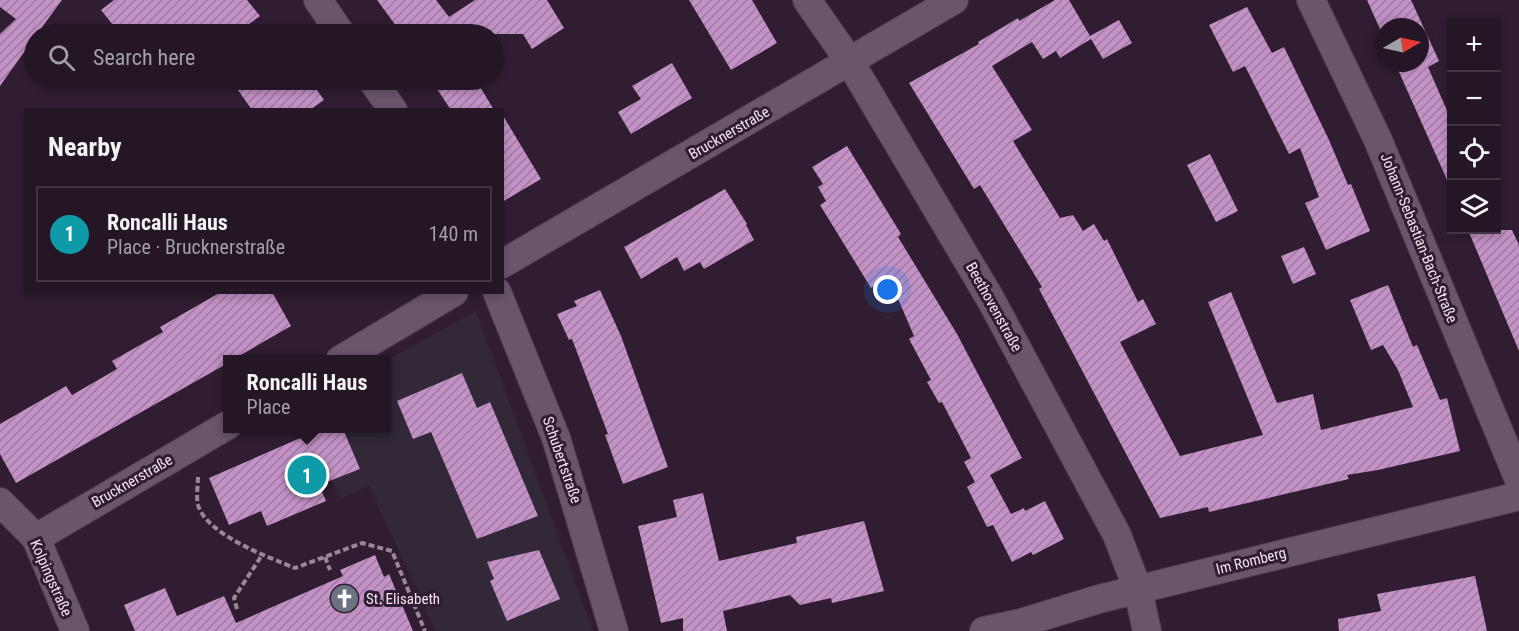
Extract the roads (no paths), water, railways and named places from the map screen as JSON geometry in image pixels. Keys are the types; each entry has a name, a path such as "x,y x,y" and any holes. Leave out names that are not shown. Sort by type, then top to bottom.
{"street":[{"path":"318,0 334,24"},
{"name":"Beethovenstraße","path":"807,0 849,62 991,300 1116,535 1138,590 1147,631"},
{"name":"Brucknerstraße","path":"504,263 954,0"},
{"name":"Johann-Sebastian-Bach-Straße","path":"1311,0 1378,140 1519,480"},
{"path":"379,90 392,108"},
{"path":"347,355 451,294"},
{"name":"Schubertstraße","path":"498,294 556,438 614,631"},
{"name":"Brucknerstraße","path":"36,538 223,428"},
{"name":"Im Romberg","path":"984,631 1138,590 1519,496"},
{"name":"Kolpingstraße","path":"0,502 36,538 75,631"}],"place":[{"name":"Roncalli Haus","path":"307,475"},
{"name":"St. Elisabeth","path":"345,599"}]}
